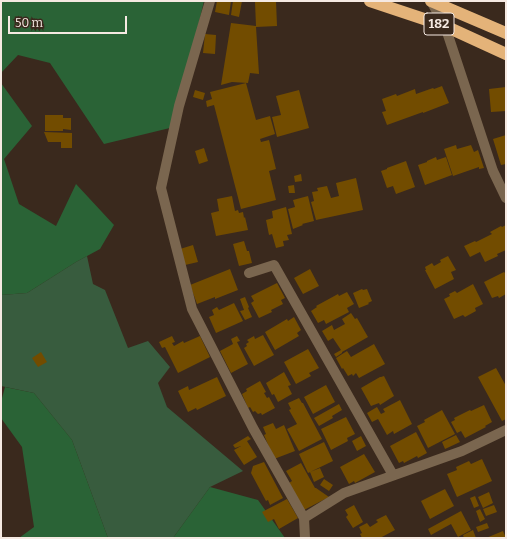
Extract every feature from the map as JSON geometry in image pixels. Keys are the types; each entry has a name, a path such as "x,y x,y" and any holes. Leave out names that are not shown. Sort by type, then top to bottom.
{"highway":[{"name":"182","path":"370,1 445,26 506,54"},
{"name":"182","path":"431,1 506,33"}],"street":[{"path":"210,1 179,106 161,188 192,309 253,428 304,518 304,538"},
{"path":"431,1 445,26 494,170 506,198"},
{"path":"250,273 274,265 393,475"},
{"path":"304,518 344,493 462,451 506,430"}],"green space":[{"path":"1,1 204,1 174,127 104,144 50,63 18,55 1,73"},
{"path":"1,83 32,126 4,159 19,204 56,226 76,184 114,225 100,249 76,262 27,293 1,295"},
{"path":"87,256 93,284 105,290 128,348 148,341 170,367 158,383 167,407 243,471 210,487 173,538 108,538 72,440 34,393 1,386 1,295 27,293"},
{"path":"5,387 34,393 72,440 108,538 19,538 34,527 22,447 1,418 1,402"},
{"path":"210,487 258,500 285,538 173,538"}],"building":[{"path":"217,1 231,1 229,15 215,12"},
{"path":"233,1 242,1 239,17 231,15"},
{"path":"276,1 277,26 256,27 259,74 250,73 248,83 232,82 221,85 231,23 256,26 255,2"},
{"path":"205,34 216,35 215,54 203,53"},
{"path":"246,83 256,120 270,116 275,134 260,139 261,142 269,140 276,169 269,171 276,200 241,209 214,105 207,107 206,101 212,99 210,92"},
{"path":"442,86 449,103 387,125 382,112 386,111 382,99 396,94 397,96 415,89 416,94"},
{"path":"506,87 506,111 491,112 489,89"},
{"path":"195,90 205,93 203,100 193,97"},
{"path":"299,90 309,128 277,137 272,117 281,115 276,96"},
{"path":"45,115 63,115 63,118 71,118 71,130 63,129 63,131 45,131"},
{"path":"44,132 72,133 72,148 61,148 61,142 48,142"},
{"path":"506,135 506,164 501,165 493,139"},
{"path":"456,145 457,149 471,145 474,152 478,150 484,168 479,169 479,167 453,176 444,149"},
{"path":"204,148 208,161 199,164 195,151"},
{"path":"436,157 437,160 446,157 452,175 425,185 418,165"},
{"path":"406,161 415,187 396,194 393,186 387,188 381,171"},
{"path":"301,174 302,181 295,182 294,176"},
{"path":"356,178 363,210 316,220 311,202 314,201 312,192 318,191 317,188 327,186 331,198 339,196 336,183"},
{"path":"294,185 295,193 289,193 288,186"},
{"path":"232,196 235,211 238,210 239,213 243,212 248,230 216,236 211,213 219,211 217,199"},
{"path":"308,196 314,221 302,224 303,225 293,229 288,209 295,207 293,200"},
{"path":"286,207 292,234 287,235 289,240 283,241 284,246 276,248 272,234 269,235 266,220 273,218 272,211"},
{"path":"506,225 506,250 497,254 498,256 485,262 480,252 470,257 464,246 492,234 490,232"},
{"path":"244,241 247,251 249,251 252,263 239,266 233,244"},
{"path":"193,245 198,262 185,265 180,249"},
{"path":"448,256 456,270 451,272 454,279 435,289 425,270 425,267 432,263 434,266 441,262 440,260"},
{"path":"230,269 238,290 197,304 190,285"},
{"path":"310,269 319,286 303,294 294,278"},
{"path":"504,272 506,273 506,294 499,298 498,296 492,298 484,282"},
{"path":"277,283 285,298 281,300 283,304 271,310 272,312 259,318 251,303 254,301 251,296"},
{"path":"473,284 483,304 475,308 476,311 465,317 463,315 454,319 444,299 450,296 449,294 455,291 457,293"},
{"path":"362,289 367,289 372,301 368,303 369,304 359,308 353,293"},
{"path":"347,292 354,304 347,308 349,312 326,324 324,320 318,323 311,311 317,307 316,306 338,294 339,296"},
{"path":"245,297 252,317 245,320 240,311 244,310 240,299"},
{"path":"234,303 243,321 216,333 209,317 214,315 212,310 217,307 219,310"},
{"path":"351,313 355,319 357,318 368,337 336,357 334,354 341,350 333,338 328,341 322,331 332,325 334,330 345,324 342,319"},
{"path":"294,317 301,330 297,333 299,336 275,350 265,332 287,319 288,321"},
{"path":"263,335 274,355 254,366 244,348 249,342 247,340 254,336 255,339"},
{"path":"172,336 175,342 172,343 174,346 183,341 184,343 200,336 210,357 178,373 165,347 162,348 159,342"},
{"path":"237,336 240,341 237,342 248,364 231,373 220,351 233,344 231,339"},
{"path":"374,344 385,364 359,378 356,373 353,376 352,374 348,376 336,358 347,351 351,357"},
{"path":"308,349 319,368 309,373 311,376 296,384 284,362"},
{"path":"41,352 47,362 38,367 32,358"},
{"path":"496,368 506,386 506,419 502,421 478,377"},
{"path":"284,372 291,385 288,386 292,394 278,402 274,394 272,395 266,383"},
{"path":"384,376 394,396 380,405 379,403 371,406 361,388"},
{"path":"217,377 226,396 197,410 196,408 188,412 178,391 188,386 189,390"},
{"path":"260,381 266,392 264,393 267,398 269,397 275,408 262,415 261,413 258,414 255,411 253,412 250,407 248,408 242,394 247,391 246,389"},
{"path":"326,385 335,402 313,414 304,397"},
{"path":"299,398 322,439 299,451 287,429 297,424 289,410 291,409 288,403"},
{"path":"400,400 412,424 394,434 393,431 387,435 378,419 372,422 367,413 377,407 381,414 385,412 383,409"},
{"path":"339,404 342,410 332,416 333,418 319,426 314,418"},
{"path":"484,405 492,422 485,426 486,427 465,438 461,431 457,433 451,422 455,420 454,418"},
{"path":"442,410 455,434 428,448 417,426 425,422 424,420"},
{"path":"346,417 355,434 347,438 348,441 331,450 321,429"},
{"path":"273,423 276,429 284,425 295,451 274,459 264,435 266,434 263,427"},
{"path":"416,432 427,453 418,458 417,456 404,463 403,461 399,463 390,446"},
{"path":"456,435 460,442 445,449 442,442"},
{"path":"248,436 251,439 247,441 257,457 244,465 234,450 241,446 235,448 233,445"},
{"path":"361,436 366,446 357,451 352,441"},
{"path":"324,442 333,461 308,473 299,454"},
{"path":"364,454 375,472 355,483 354,481 349,484 340,467"},
{"path":"482,459 492,481 457,497 447,474 457,470 456,467 469,461 471,464"},
{"path":"264,462 283,498 270,505 268,500 266,501 251,473 253,466"},
{"path":"301,463 315,488 329,497 304,510 289,483 292,481 286,471"},
{"path":"320,468 324,477 314,482 310,472"},
{"path":"324,479 333,485 329,491 320,485"},
{"path":"445,489 454,506 430,519 421,501"},
{"path":"489,492 493,503 483,508 478,497"},
{"path":"475,496 479,506 474,508 470,498"},
{"path":"287,499 298,518 279,529 274,519 268,522 262,512"},
{"path":"354,505 363,522 353,528 346,517 348,515 345,510"},
{"path":"494,505 497,512 486,516 483,509"},
{"path":"480,509 485,519 480,522 476,511"},
{"path":"461,511 471,530 458,537 451,524 431,535 428,529"},
{"path":"386,515 395,530 380,538 362,538 360,534 362,533 359,527 367,523 370,527 378,522 376,520"},
{"path":"487,523 489,528 478,532 476,527"},
{"path":"473,530 476,538 464,538 463,535"},
{"path":"503,531 506,538 486,538"}]}
